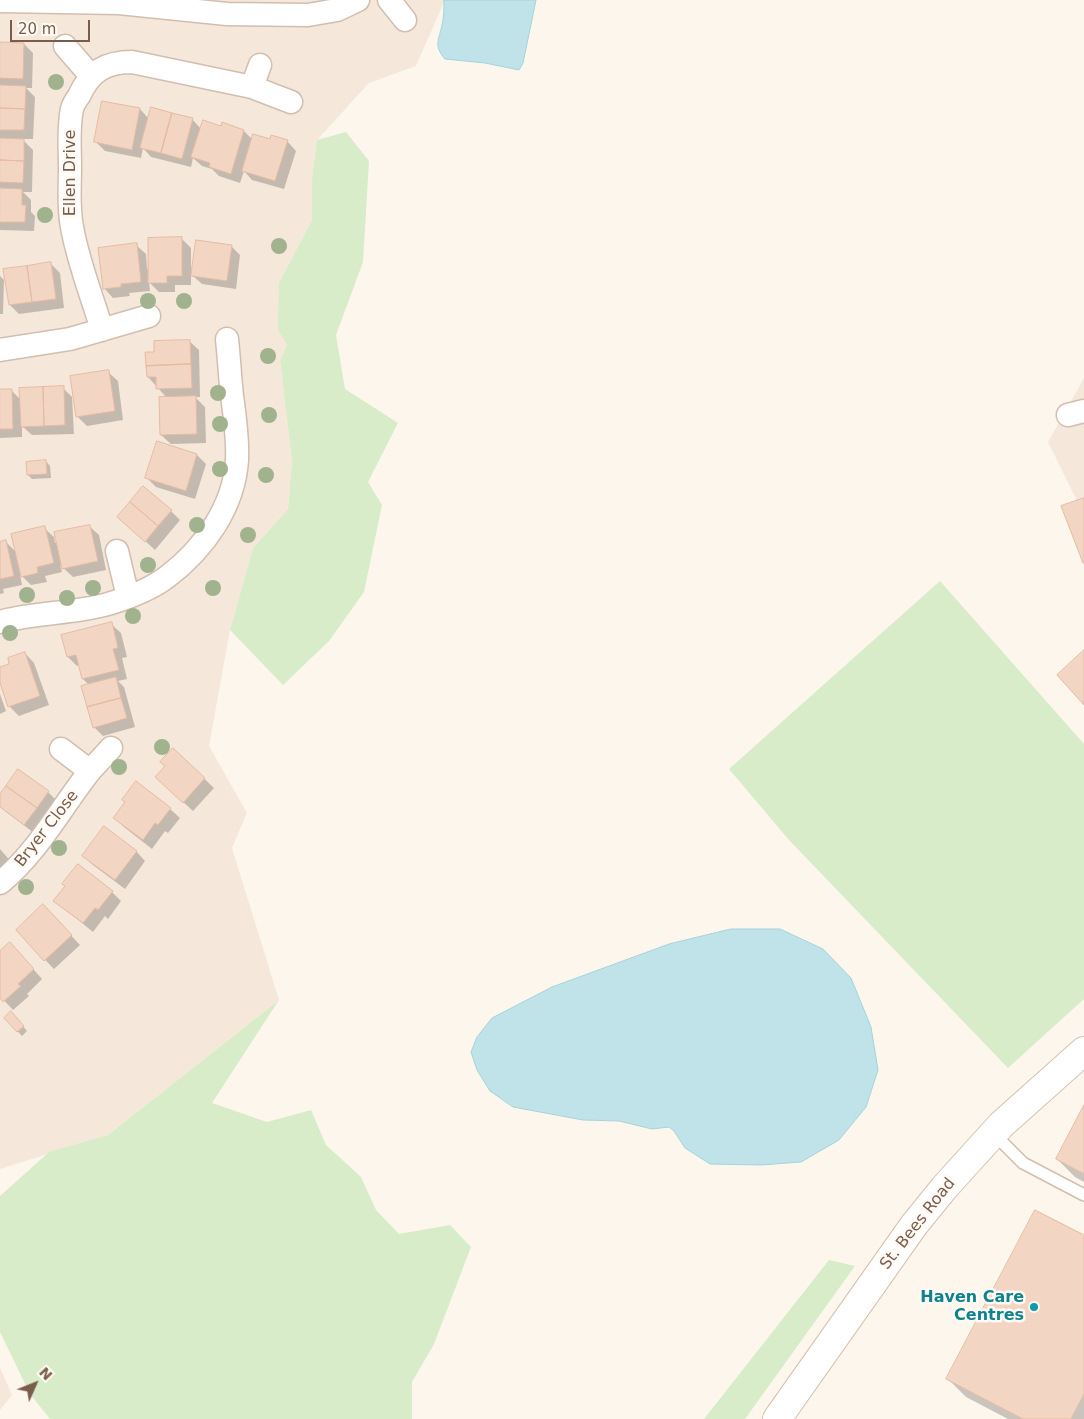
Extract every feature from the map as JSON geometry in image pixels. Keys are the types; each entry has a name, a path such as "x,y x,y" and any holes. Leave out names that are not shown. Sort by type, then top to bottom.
{"main road":[{"name":"St. Bees Road","path":"777,1419 914,1225 944,1188 994,1133 1084,1051"}],"street":[{"path":"0,1 177,4 227,14 308,15 337,10 358,0"},
{"path":"389,0 405,20"},
{"path":"65,46 90,76 104,67 119,62 132,62 252,87 291,102"},
{"path":"252,87 260,64"},
{"name":"Ellen Drive","path":"90,76 72,109 70,208 72,228 79,255 102,330"},
{"path":"0,350 70,340 149,316"},
{"path":"0,622 41,614 79,610 108,604 128,597 166,578 192,556 205,540 221,516 232,487 237,461 237,436 227,339"},
{"path":"117,551 128,597"},
{"name":"Bryer Close","path":"0,883 34,850 90,771 111,748"},
{"path":"61,749 90,771"}],"lane":[{"path":"994,1133 1023,1163 1084,1196"}],"shaded area":[{"path":"0,0 445,0 416,66 369,83 317,140 312,179 312,220 279,283 287,344 280,361 292,461 288,509 253,548 230,630 209,746 247,813 232,848 279,1000 108,1135 0,1169"},
{"path":"1084,378 1084,515 1048,442"},
{"path":"0,1368 12,1395 0,1410"}],"green space":[{"path":"346,132 369,161 363,262 336,335 345,389 398,423 368,482 382,505 364,592 329,641 283,685 230,630 253,548 288,509 292,461 280,361 287,344 278,330 279,283 312,220 312,179 317,140"},
{"path":"940,581 1084,744 1084,999 1008,1068 789,840 729,769"},
{"path":"279,1000 212,1103 267,1122 311,1110 326,1145 361,1177 376,1210 399,1234 450,1225 471,1247 434,1344 412,1382 412,1419 50,1419 30,1394 0,1332 0,1196 49,1152 108,1135"},
{"path":"829,1260 855,1266 745,1419 704,1419"}],"water":[{"path":"444,0 536,0 523,63 519,70 485,63 445,59 438,46"},
{"path":"731,929 780,929 823,949 851,978 871,1027 878,1070 866,1107 839,1140 801,1162 761,1165 710,1164 685,1148 674,1131 669,1127 652,1129 619,1121 583,1120 513,1107 490,1091 477,1070 471,1052 477,1037 492,1018 552,987 669,944"}],"building":[{"path":"0,42 24,43 23,79 0,78"},
{"path":"0,85 26,86 25,109 0,108"},
{"path":"102,101 140,108 132,150 94,142"},
{"path":"151,107 172,113 161,153 140,148"},
{"path":"0,108 25,109 24,130 0,130"},
{"path":"172,113 193,118 182,159 161,153"},
{"path":"203,120 221,126 222,122 244,130 231,174 209,167 210,163 191,157"},
{"path":"253,134 270,139 271,135 288,140 275,181 242,171"},
{"path":"0,138 24,139 24,161 0,160"},
{"path":"0,160 24,161 23,183 0,182"},
{"path":"0,188 22,189 22,205 26,205 25,222 0,222"},
{"path":"182,237 182,276 167,276 167,283 148,283 148,238"},
{"path":"196,240 232,245 227,281 191,276"},
{"path":"137,243 141,282 121,284 121,287 103,289 98,248"},
{"path":"51,262 56,299 32,302 27,266"},
{"path":"27,266 32,302 9,305 3,269"},
{"path":"190,340 191,364 146,366 145,352 154,352 154,341"},
{"path":"191,364 192,388 156,389 156,377 147,377 146,366"},
{"path":"109,370 115,411 76,417 70,376"},
{"path":"64,386 65,425 44,426 43,387"},
{"path":"43,387 44,426 21,427 19,388"},
{"path":"0,389 12,389 13,429 0,429"},
{"path":"196,396 197,434 160,435 159,397"},
{"path":"157,441 197,454 186,491 145,478"},
{"path":"46,460 47,474 27,475 26,462"},
{"path":"143,486 172,510 158,526 130,502"},
{"path":"1084,498 1084,563 1083,563 1061,506"},
{"path":"130,502 158,526 145,542 117,517"},
{"path":"90,525 98,561 62,569 54,532"},
{"path":"45,526 54,563 37,567 38,573 21,577 11,534"},
{"path":"6,540 14,576 0,579 0,542"},
{"path":"112,622 118,648 113,649 119,670 82,679 76,655 67,657 61,635"},
{"path":"1084,650 1084,705 1057,675"},
{"path":"25,652 40,696 8,707 0,683 0,667 9,664 8,658"},
{"path":"116,677 121,698 87,707 81,686"},
{"path":"121,698 127,718 93,728 87,707"},
{"path":"173,748 205,778 183,803 155,777 165,766 160,762"},
{"path":"18,769 49,791 37,808 6,786"},
{"path":"136,781 171,808 158,825 155,823 143,840 113,818 125,802 122,800"},
{"path":"6,786 37,808 24,825 0,807 0,794"},
{"path":"104,826 137,851 115,880 82,856"},
{"path":"78,864 113,891 98,910 95,908 83,923 53,901 65,886 62,884"},
{"path":"43,904 72,935 44,961 16,930"},
{"path":"10,942 34,969 18,984 21,986 3,1002 0,998 0,951"},
{"path":"11,1011 24,1026 17,1032 4,1018"},
{"path":"1084,1105 1084,1174 1056,1159"},
{"name":"Haven Care Centres","path":"1035,1210 1084,1235 1084,1394 1071,1419 1023,1419 946,1379"}],"place":[{"name":"Haven Care Centres","path":"1034,1307"}]}
